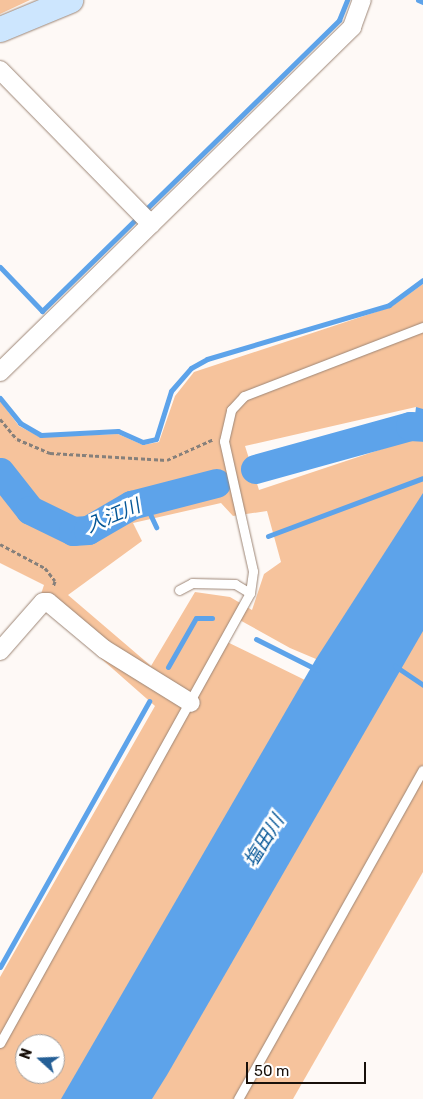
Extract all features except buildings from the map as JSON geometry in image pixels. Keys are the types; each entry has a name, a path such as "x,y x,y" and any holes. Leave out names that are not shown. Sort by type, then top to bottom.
{"main road":[{"path":"0,29 70,0"}],"street":[{"path":"0,372 352,27 362,0"},
{"path":"0,70 151,224"},
{"path":"0,652 43,602 48,602 104,649 191,703"}],"lane":[{"path":"0,1044 191,703 250,593 252,562 224,441 230,410 244,396 423,327"},
{"path":"179,590 192,583 235,584 250,593"},
{"path":"238,1099 423,770"}],"path":[{"path":"0,419 17,439 50,453 167,460 203,441 224,441"},
{"path":"0,544 45,568 55,581 48,602"}],"shaded area":[{"path":"0,0 30,0 0,14"},
{"path":"423,284 423,413 416,407 245,446 259,490 412,439 423,440 423,536 342,662 316,659 290,648 236,618 221,639 307,681 78,1099 0,1099 0,977 155,706 38,603 44,585 0,563 0,485 32,521 87,540 135,512 218,490 215,477 138,491 87,520 47,514 0,459 0,401 19,426 40,437 118,434 143,445 159,442 175,396 194,372 391,307","holes":["221,503 233,516 267,511 281,562 264,574 252,610 230,597 195,592 151,666 68,595 142,541 133,523"]},
{"path":"423,596 423,872 293,1099 114,1099"}],"water":[{"path":"416,407 423,409 423,440 412,439"},
{"name":"塩田川","path":"423,493 423,631 167,1075 152,1099 61,1099 316,659"}],"waterway":[{"path":"0,267 42,311 339,20 347,0"},
{"path":"418,0 423,2"},
{"path":"0,398 20,423 41,435 118,431 143,442 156,439 171,391 191,368 207,359 389,305 423,280"},
{"name":"入江川","path":"255,469 410,426 423,427"},
{"name":"入江川","path":"0,472 30,510 73,531 88,530 131,505 216,483"},
{"path":"268,536 423,478"},
{"path":"144,501 156,527"},
{"path":"168,667 196,618 212,618"},
{"path":"256,639 318,670"},
{"path":"395,666 423,685"},
{"path":"0,967 149,701"}]}
